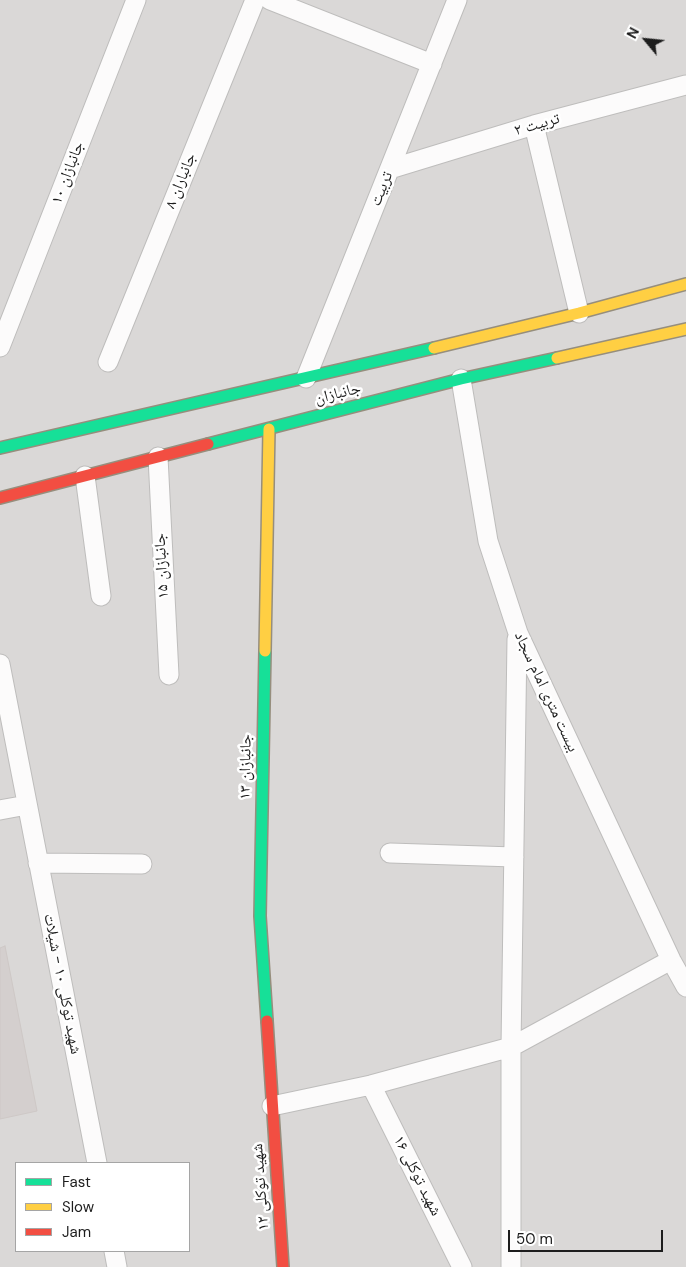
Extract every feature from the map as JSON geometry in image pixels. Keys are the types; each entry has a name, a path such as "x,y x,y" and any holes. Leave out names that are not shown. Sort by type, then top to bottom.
{"main road":[{"name":"جانبازان","path":"0,448 578,313 686,284"},
{"name":"جانبازان","path":"0,498 461,379 686,329"},
{"name":"جانبازان ۱۳","path":"269,429 260,916 272,1106"},
{"name":"شهید توکلی ۱۲","path":"272,1106 283,1267"}],"street":[{"name":"جانبازان ۱۰","path":"0,347 136,0"},
{"name":"جانباران ۸","path":"108,362 255,0"},
{"path":"270,0 432,64"},
{"name":"تربیت","path":"306,378 457,0"},
{"name":"تربیت ۲","path":"390,169 534,125 686,85"},
{"path":"534,125 578,313"},
{"name":"بیست متری امام سجاد","path":"461,379 488,541 518,633 671,960 686,987"},
{"name":"جانبازان ۱۵","path":"158,457 169,675"},
{"path":"85,476 92,516 101,596"},
{"path":"511,1267 511,1047 518,633"},
{"name":"شهید توکلی ۱۰ - شیلات","path":"0,664 97,1162"},
{"path":"0,810 27,805"},
{"path":"390,854 514,857"},
{"path":"38,863 142,864"},
{"path":"272,1106 371,1085 511,1047 671,960"},
{"name":"شهید توکلی ۱۶","path":"371,1085 462,1267"},
{"path":"114,1252 117,1267"}],"shaded area":[{"path":"0,0 686,0 686,1267 0,1267"}],"building":[{"path":"5,946 37,1111 0,1119 0,948"}],"traffic: fast":[{"path":"0,448 434,348"},
{"path":"208,444 461,379 557,358"},
{"path":"265,651 260,916 267,1021"}],"traffic: slow":[{"path":"434,348 579,313 686,284"},
{"path":"557,358 686,329"},
{"path":"265,651 269,429"}],"traffic: jam":[{"path":"0,498 208,444"},
{"path":"267,1021 283,1267"}]}
